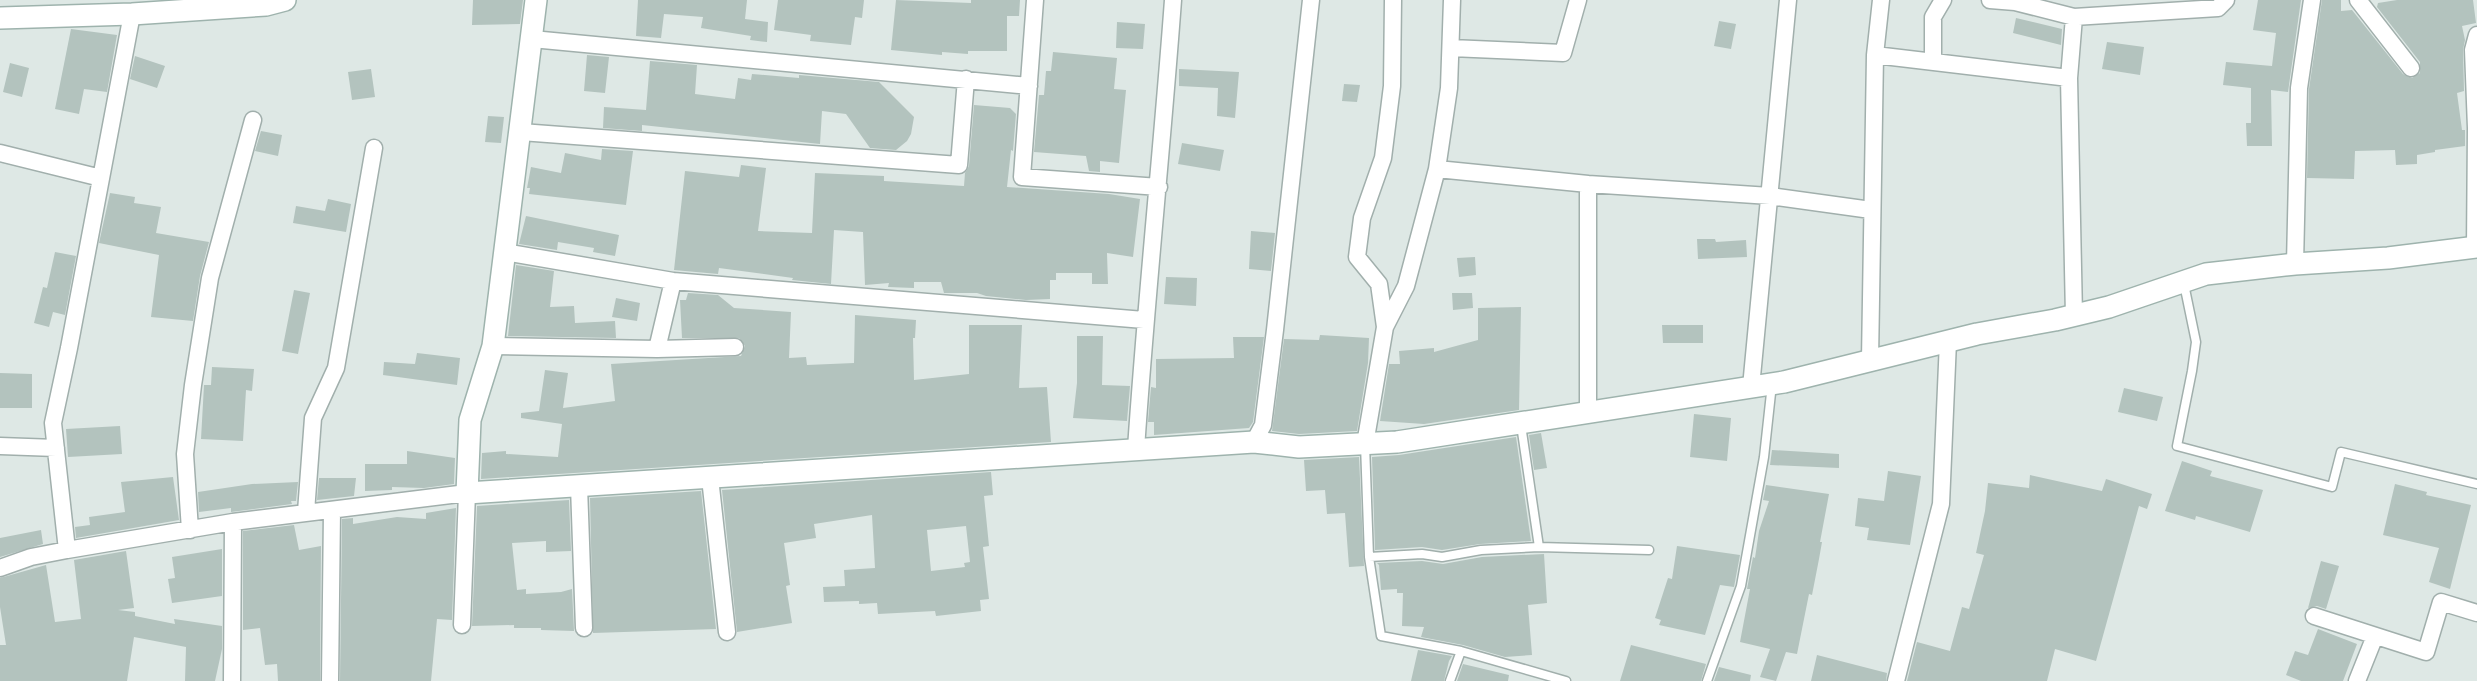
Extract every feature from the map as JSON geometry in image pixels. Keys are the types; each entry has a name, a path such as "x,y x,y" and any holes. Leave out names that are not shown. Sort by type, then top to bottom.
{"street":[{"path":"0,18 107,8 132,14 239,3 266,5 285,0"},
{"path":"462,625 470,420 493,346 536,0"},
{"path":"1035,0 1022,177 1159,187"},
{"path":"1136,449 1144,320 1159,187 1173,0"},
{"path":"1254,442 1263,425 1311,0"},
{"path":"1385,327 1379,284 1357,257 1362,218 1383,158 1392,86 1393,0"},
{"path":"1365,444 1385,327 1406,285 1437,169 1449,88 1452,0"},
{"path":"1451,48 1563,53 1578,0"},
{"path":"1762,386 1770,196 1788,0"},
{"path":"1870,360 1875,55 1881,0"},
{"path":"1933,62 1933,17 1943,0"},
{"path":"1990,0 2015,1 2074,17 2218,8 2226,0"},
{"path":"2295,264 2299,88 2312,0"},
{"path":"2358,0 2410,68"},
{"path":"67,550 53,423 132,14"},
{"path":"2074,17 2069,78 2074,316"},
{"path":"0,568 31,557 233,522 467,494 1254,442 1299,447 1397,442 1762,386 1948,341 2074,316 2206,274 2295,264 2388,258 2476,247 2473,50 2477,35"},
{"path":"532,39 1029,86"},
{"path":"1875,55 2069,78"},
{"path":"521,132 959,165 967,79"},
{"path":"190,530 185,454 209,278 253,120"},
{"path":"306,512 313,418 336,368 374,148"},
{"path":"0,153 101,178"},
{"path":"1437,169 1588,184 1770,196 1871,209"},
{"path":"1588,184 1588,412"},
{"path":"505,251 673,281 1144,320"},
{"path":"657,349 673,281"},
{"path":"1896,681 1941,504 1948,341"},
{"path":"493,346 657,349 735,347"},
{"path":"0,446 56,448"},
{"path":"710,478 727,632"},
{"path":"579,486 584,628"},
{"path":"330,681 332,511"},
{"path":"232,681 233,522"},
{"path":"2314,616 2426,652 2441,602 2477,614"},
{"path":"2357,681 2375,636"}],"lane":[{"path":"2184,281 2196,342 2176,446 2332,488 2341,452 2477,484"},
{"path":"1707,681 1741,586 1764,457 1762,386"},
{"path":"1520,423 1539,547"},
{"path":"1365,444 1369,557 1381,636 1461,652 1566,681"},
{"path":"1369,557 1422,554 1442,557 1481,550 1539,547 1649,550"},
{"path":"1450,681 1461,652"}],"building":[{"path":"473,0 523,0 520,24 472,25"},
{"path":"638,0 747,0 745,19 768,22 767,42 750,40 751,36 701,28 703,17 664,14 661,38 636,36"},
{"path":"778,0 864,0 862,18 855,17 851,45 810,41 811,35 774,30"},
{"path":"896,0 971,3 971,0 1020,0 1019,16 1007,16 1007,51 968,51 968,54 942,52 942,55 891,50"},
{"path":"2258,0 2301,0 2288,92 2271,90 2272,146 2247,146 2246,123 2251,123 2251,88 2223,85 2226,62 2272,66 2276,33 2253,30"},
{"path":"2322,0 2341,0 2341,11 2352,10 2403,74 2412,78 2420,73 2420,62 2377,7 2378,3 2397,0 2473,0 2476,23 2462,26 2465,40 2464,91 2457,93 2462,130 2465,130 2465,146 2417,155 2417,164 2396,165 2395,150 2355,151 2354,179 2307,178 2309,89"},
{"path":"2016,18 2062,29 2061,45 2013,33"},
{"path":"1719,21 1736,24 1731,49 1714,46"},
{"path":"1117,22 1145,24 1143,49 1116,48"},
{"path":"71,29 117,35 107,92 84,89 79,114 55,109"},
{"path":"2107,42 2144,47 2140,75 2102,69"},
{"path":"1053,52 1117,58 1114,89 1126,90 1119,163 1100,161 1100,172 1089,171 1086,156 1034,152 1039,95 1044,95 1046,71 1051,71"},
{"path":"587,55 609,57 605,93 584,91"},
{"path":"135,56 165,66 157,88 130,79"},
{"path":"650,61 697,65 695,94 735,99 738,78 751,80 752,74 879,82 914,117 911,134 896,150 870,148 846,114 822,111 820,144 642,125 642,131 603,128 604,107 646,110"},
{"path":"10,63 29,68 22,97 3,92"},
{"path":"371,69 375,97 352,100 348,72"},
{"path":"1179,69 1239,72 1235,118 1217,116 1218,88 1179,86"},
{"path":"1344,84 1360,85 1357,102 1342,101"},
{"path":"974,105 1010,108 1016,114 1007,187 1109,194 1140,199 1133,257 1107,253 1108,284 1092,284 1092,273 1056,273 1056,280 1050,280 1050,299 1026,300 977,293 944,293 941,282 914,282 914,288 888,287 889,283 865,285 863,232 834,230 831,284 719,268 718,274 674,270 685,171 739,177 741,165 766,168 758,231 812,233 815,173 884,176 884,181 964,186 965,173 969,166"},
{"path":"488,116 504,117 501,143 485,142"},
{"path":"261,131 282,135 278,156 255,151"},
{"path":"1182,143 1224,150 1220,171 1178,164"},
{"path":"602,149 633,151 626,205 529,194 530,188 527,188 531,167 561,173 565,153 601,160"},
{"path":"110,193 135,197 134,203 161,207 156,233 209,242 193,321 151,317 159,255 99,243"},
{"path":"328,199 351,204 346,232 293,223 296,206 325,211"},
{"path":"526,216 619,235 615,256 593,252 594,248 558,242 557,250 519,244"},
{"path":"1251,231 1275,233 1271,271 1249,269"},
{"path":"1697,239 1715,239 1716,242 1746,240 1747,257 1698,259"},
{"path":"55,252 76,256 65,315 53,312 49,327 34,323 43,287 47,288"},
{"path":"1475,257 1476,275 1459,277 1457,258"},
{"path":"516,265 554,271 550,307 574,306 575,323 615,321 616,338 508,336"},
{"path":"1166,277 1197,278 1196,306 1164,304"},
{"path":"294,290 310,293 298,354 282,351"},
{"path":"688,293 718,295 734,308 791,312 789,358 806,357 807,365 854,363 855,315 916,320 913,338 914,380 969,374 969,325 1022,325 1019,388 1047,387 1051,442 481,479 482,453 506,451 506,454 558,457 562,424 521,418 521,413 539,411 545,370 568,373 563,408 615,401 611,364 741,356 745,346 739,338 682,338 680,300 686,300"},
{"path":"1452,293 1472,293 1473,308 1453,310"},
{"path":"616,298 640,303 637,321 612,317"},
{"path":"1521,307 1519,410 1424,424 1380,421 1389,364 1400,364 1399,351 1434,348 1434,352 1478,340 1478,308"},
{"path":"1662,325 1703,325 1703,343 1663,343"},
{"path":"1320,335 1369,338 1368,363 1357,431 1299,434 1272,431 1284,339 1319,340"},
{"path":"1077,336 1103,336 1102,385 1130,386 1127,421 1073,418 1077,383"},
{"path":"1233,337 1264,337 1253,422 1249,428 1154,435 1154,422 1148,422 1151,387 1156,388 1156,359 1234,358"},
{"path":"417,353 460,358 457,385 383,375 384,362 415,364"},
{"path":"212,367 254,369 252,391 246,390 243,441 201,439 204,385 211,385"},
{"path":"0,373 32,374 32,408 0,408"},
{"path":"2124,388 2163,397 2157,421 2118,412"},
{"path":"1694,414 1731,418 1727,461 1690,457"},
{"path":"120,426 122,454 68,457 66,429"},
{"path":"1541,433 1547,468 1534,470 1529,435"},
{"path":"1516,437 1531,541 1480,544 1442,550 1422,547 1375,550 1372,457"},
{"path":"1772,450 1839,454 1839,468 1770,465"},
{"path":"407,451 455,458 454,484 365,491 365,464 407,464"},
{"path":"1359,457 1364,566 1349,567 1345,513 1327,514 1325,490 1306,491 1304,460"},
{"path":"2182,461 2212,471 2210,476 2263,490 2250,532 2196,516 2195,520 2165,511"},
{"path":"1888,471 1921,476 1910,545 1867,540 1869,528 1855,526 1858,498 1884,501"},
{"path":"991,472 993,495 984,496 989,546 983,547 989,599 980,600 981,611 936,616 935,611 878,614 877,603 824,602 823,587 845,586 844,570 875,568 872,515 814,524 816,538 784,543 790,585 786,586 792,623 737,632 722,490","holes":["966,526 970,562 964,563 965,567 931,571 927,530"]},
{"path":"2030,475 2102,491 2106,479 2152,494 2147,509 2139,506 2096,661 2055,649 2047,681 1907,681 1917,642 1950,651 1962,607 1969,609 1984,555 1976,553 1988,483 2029,488"},
{"path":"173,477 179,520 76,538 75,527 90,525 89,517 125,512 121,482"},
{"path":"319,478 356,478 354,496 317,500"},
{"path":"298,482 296,501 291,501 292,504 231,512 231,508 199,512 198,492 252,484"},
{"path":"2395,484 2427,492 2426,495 2471,505 2450,589 2429,582 2439,548 2383,535"},
{"path":"1766,485 1829,494 1812,595 1809,594 1797,654 1786,652 1776,681 1760,677 1770,649 1740,642 1753,557 1755,558 1759,531 1769,501 1763,500"},
{"path":"701,491 716,629 593,633 590,498"},
{"path":"569,500 571,551 546,552 546,541 512,543 517,590 526,589 526,594 572,589 574,631 514,628 514,625 472,626 477,506"},
{"path":"456,508 452,620 437,619 431,681 340,681 342,519 353,518 353,524 397,517 426,519 426,513"},
{"path":"294,525 299,550 321,546 320,681 278,681 277,664 265,665 260,628 243,630 243,531"},
{"path":"41,530 43,544 0,557 0,538"},
{"path":"1677,546 1740,555 1734,587 1720,585 1705,635 1659,625 1661,620 1655,618 1668,578 1672,579"},
{"path":"222,549 222,596 172,603 168,579 175,578 172,557"},
{"path":"126,551 134,608 118,610 135,612 135,616 175,624 174,619 222,626 222,649 215,681 185,681 186,647 134,637 127,681 0,681 0,645 6,645 0,607 0,578 46,565 55,622 81,619 74,560"},
{"path":"1544,554 1547,603 1528,605 1532,655 1505,657 1421,637 1424,627 1402,626 1403,593 1397,593 1397,589 1381,590 1377,563 1422,561 1443,564 1482,557"},
{"path":"2321,561 2339,566 2326,609 2317,606 2308,608"},
{"path":"2318,629 2357,644 2343,681 2301,681 2286,675 2295,651 2308,655"},
{"path":"1631,645 1706,664 1701,681 1620,681"},
{"path":"1418,650 1452,656 1444,681 1411,681"},
{"path":"1817,655 1887,673 1886,681 1811,681"},
{"path":"1463,664 1509,675 1508,681 1457,681"},
{"path":"1719,667 1751,675 1750,681 1714,681"}]}
